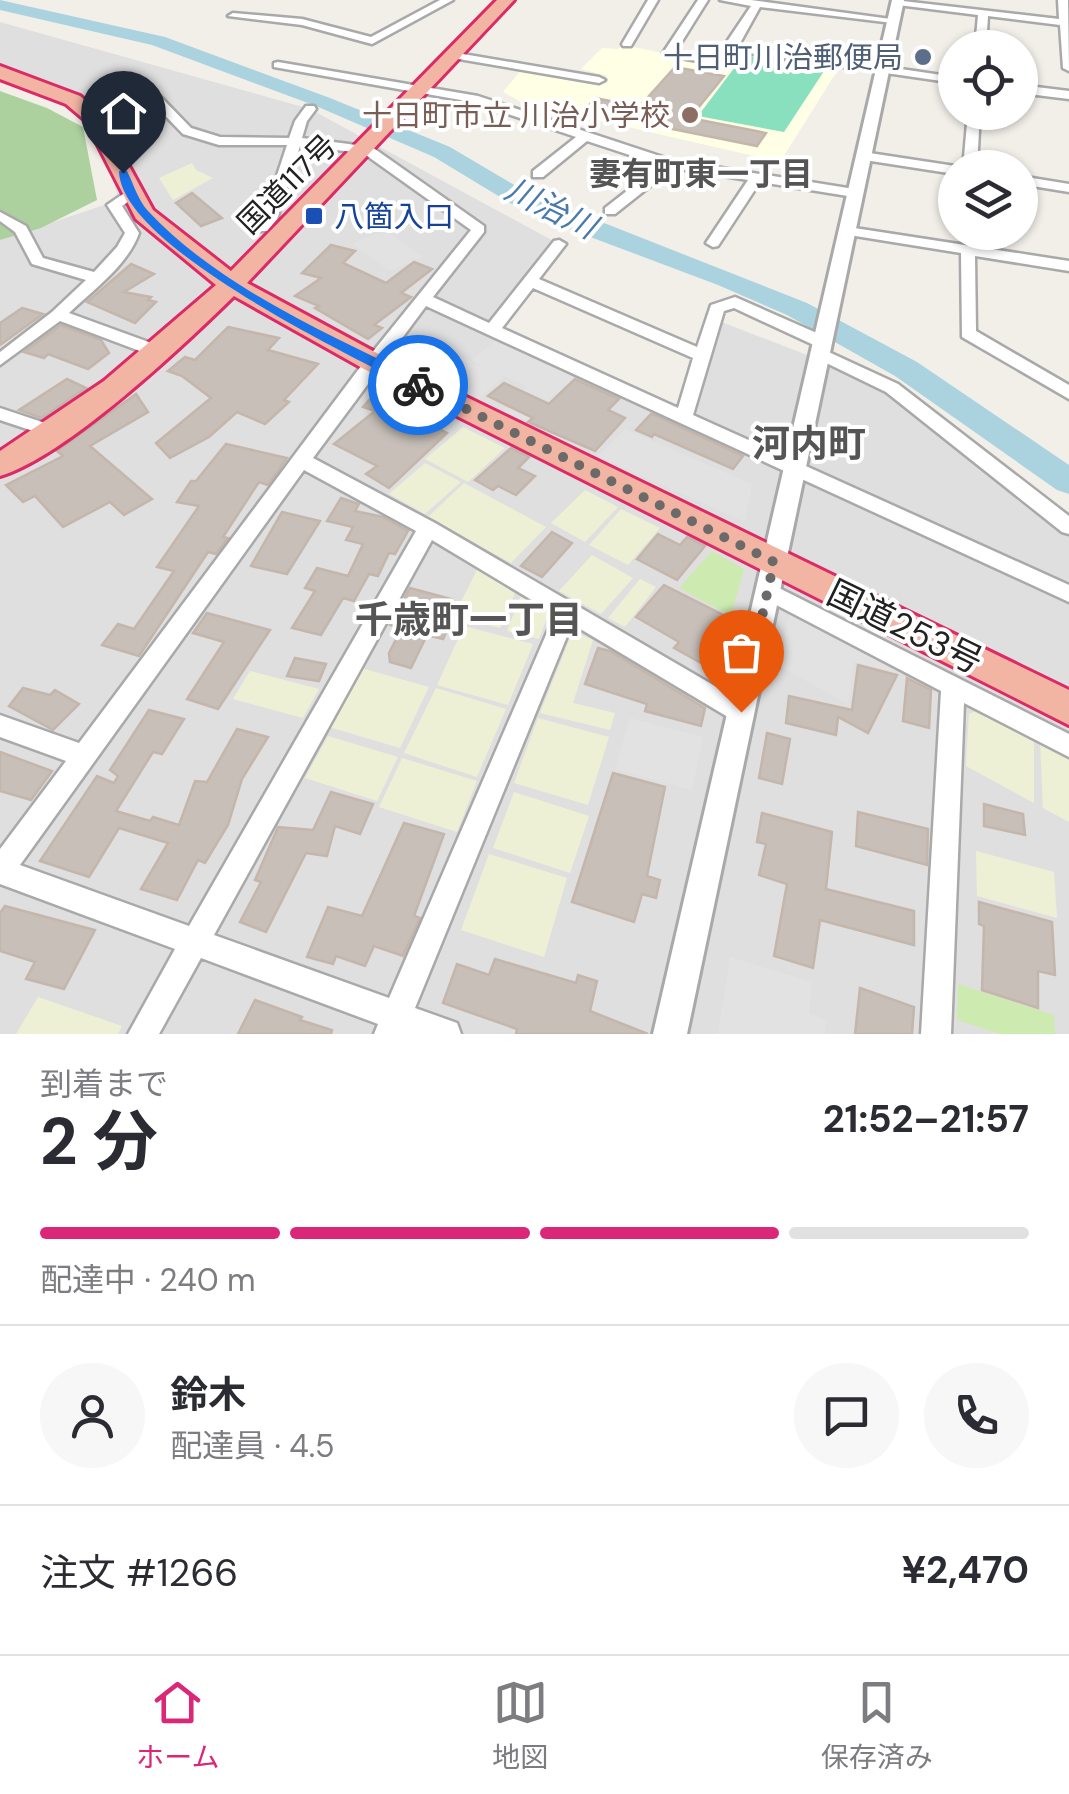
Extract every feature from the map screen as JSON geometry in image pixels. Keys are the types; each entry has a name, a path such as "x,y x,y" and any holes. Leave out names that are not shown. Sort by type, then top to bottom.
{"highway":[{"name":"国道117号","path":"0,465 54,432 159,352 232,285 426,91 506,0"},
{"name":"国道253号","path":"0,72 73,100 93,117 109,142 131,195 168,236 232,285 374,363 773,568 1069,708"}],"street":[{"path":"233,16 302,22 372,41 448,0"},
{"path":"627,44 653,0"},
{"path":"704,0 669,52 720,62 757,4"},
{"path":"726,0 785,4 893,20"},
{"path":"1063,0 1069,68"},
{"path":"670,1034 898,1 1067,22"},
{"path":"981,30 982,12"},
{"path":"732,47 938,78"},
{"path":"457,56 598,80"},
{"path":"278,65 474,99 670,164 854,193"},
{"path":"1038,91 1069,95"},
{"path":"154,97 186,131 232,143 373,144 479,229 374,363 0,871 393,1025 446,1034"},
{"path":"262,228 270,219 294,141 310,110"},
{"path":"538,174 584,137"},
{"path":"863,156 938,167"},
{"path":"610,211 670,164"},
{"path":"713,243 756,180"},
{"path":"1038,183 1069,188"},
{"path":"0,360 58,314 93,276 126,250 132,233 114,205 131,195"},
{"path":"0,216 17,223 26,233 27,246 38,261 93,276"},
{"path":"848,231 938,245"},
{"path":"492,330 559,244"},
{"path":"1069,266 968,250 968,333 1069,393"},
{"path":"530,281 702,354"},
{"path":"426,300 1069,594"},
{"path":"684,416 717,308 735,302 822,344 892,388 1069,527"},
{"path":"58,314 159,352"},
{"path":"0,414 54,432"},
{"path":"302,460 428,528 741,712"},
{"path":"144,1034 428,528"},
{"path":"773,568 952,687 1069,746"},
{"path":"773,568 1069,690"},
{"path":"393,1025 568,610"},
{"path":"936,1034 952,687"},
{"path":"0,726 83,756"}],"shaded area":[{"path":"0,22 310,109 559,244 493,329 683,416 714,319 892,388 1069,527 1069,1034 0,1034 0,240 119,200 93,117 0,72"},
{"name":"十日町市立 川治小学校","path":"624,45 725,66 737,51 839,68 780,162 523,103 503,92 522,69 601,82 607,76 581,69 602,48 617,49"},
{"path":"192,163 196,170 213,178 173,200 159,178"},
{"path":"385,230 423,257 390,271 352,244"},
{"path":"499,338 579,373 526,421 503,410 528,387 504,376 479,399 437,379 462,358 488,370 471,360"},
{"path":"463,427 505,448 468,482 425,459"},
{"path":"625,429 752,484 745,522 598,456"},
{"path":"425,463 461,482 425,514 389,494"},
{"path":"464,483 546,527 511,563 428,517"},
{"path":"585,490 618,507 585,542 551,523"},
{"path":"621,509 660,528 628,565 589,545"},
{"path":"592,555 633,578 601,614 559,591"},
{"path":"477,570 515,593 500,628 454,616"},
{"path":"640,579 656,587 625,627 608,618"},
{"path":"521,595 549,612 539,639 507,631"},
{"path":"791,607 925,679 853,662 848,704 779,666"},
{"path":"464,626 533,644 508,705 437,685"},
{"path":"577,633 593,640 573,703 615,713 610,730 540,713 570,638"},
{"path":"361,668 429,687 400,748 329,727"},
{"path":"250,671 319,689 303,718 233,699"},
{"path":"436,688 506,709 477,777 404,753"},
{"path":"979,710 1034,736 1034,803 966,766 969,714"},
{"path":"538,718 609,737 588,805 514,783"},
{"path":"630,718 703,737 692,790 615,769"},
{"path":"328,736 398,757 377,801 305,778"},
{"path":"1040,740 1069,755 1069,822 1043,808"},
{"path":"402,758 477,781 457,832 379,807"},
{"path":"514,792 589,816 570,873 493,848"},
{"path":"976,851 1054,872 1057,918 977,896"},
{"path":"489,854 567,878 544,957 461,930"},
{"path":"730,957 812,982 809,1014 826,1020 825,1034 718,1034"},
{"path":"38,997 122,1026 118,1034 16,1034"}],"green space":[{"path":"744,55 826,68 784,132 698,116"},
{"path":"0,91 47,108 83,127 97,200 41,228 0,240"},
{"path":"712,551 744,569 731,616 679,588"},
{"path":"958,984 1054,1015 1055,1034 1000,1034 957,1020"}],"building":[{"path":"675,67 724,76 690,118 766,133 757,146 583,111 596,98 639,107"},
{"path":"192,193 222,218 201,226 176,203"},
{"path":"331,245 355,251 343,263 386,283 414,262 432,269 401,293 411,297 374,325 382,328 368,339 315,308 319,306 295,296 321,278 302,273"},
{"path":"131,264 154,274 124,292 151,297 148,300 156,302 135,323 87,302"},
{"path":"22,308 43,314 0,345 0,323"},
{"path":"61,325 101,340 109,353 88,369 48,354 44,358 24,352"},
{"path":"228,327 279,338 268,350 318,364 284,400 289,402 265,424 237,412 209,437 170,458 156,443 211,398 182,376 168,371 185,357 195,360"},
{"path":"67,379 86,388 42,418 19,410"},
{"path":"575,379 619,399 608,410 625,418 595,451 528,422 533,418 488,396 504,383 549,404"},
{"path":"380,388 425,409 417,417 447,433 389,488 366,474 377,466 334,444 375,411 363,407"},
{"path":"136,394 148,412 90,446 152,499 124,515 110,502 63,527 35,496 23,502 6,485 63,456 57,451"},
{"path":"651,414 743,456 733,469 654,434 652,437 636,430"},
{"path":"226,444 287,458 268,485 259,482 223,537 228,538 216,554 208,552 139,656 102,645 118,624 134,629 174,571 157,567 199,506 177,502"},
{"path":"511,448 529,457 518,468 535,476 516,495 498,486 493,490 475,480"},
{"path":"341,498 359,504 355,511 383,517 408,531 395,554 389,553 378,576 369,574 354,601 343,598 321,635 292,628 315,591 305,588 317,568 348,576 363,544 346,540 353,527 327,521"},
{"path":"282,512 320,521 287,574 251,566"},
{"path":"552,532 572,543 542,577 521,566"},
{"path":"658,534 680,545 687,537 705,546 677,580 637,559"},
{"path":"664,585 731,619 719,666 710,668 674,648 679,642 636,617"},
{"path":"410,588 451,599 442,618 452,621 443,639 427,635 411,668 390,662 389,653 402,628 390,625"},
{"path":"207,613 270,630 218,709 187,699 224,642 193,633"},
{"path":"598,648 610,651 705,708 701,726 645,711 647,704 585,684"},
{"path":"295,658 326,664 319,681 287,676"},
{"path":"858,665 897,675 868,733 838,717 836,735 786,723 789,696 852,710"},
{"path":"907,678 931,690 929,728 903,721"},
{"path":"23,688 50,695 55,690 79,704 53,730 9,706"},
{"path":"149,710 184,719 162,754 153,752 116,811 150,821 153,817 179,825 195,781 207,782 237,729 268,737 242,779 228,825 205,863 198,860 177,900 141,889 168,843 119,828 89,877 40,861 97,776 114,783 118,776 110,770"},
{"path":"767,733 790,739 782,784 759,778"},
{"path":"0,752 52,771 31,800 0,791"},
{"path":"613,773 665,787 647,876 660,880 656,898 642,894 634,922 572,902"},
{"path":"331,792 373,804 360,834 335,826 327,856 306,853 266,932 240,922 261,882 255,880 278,827 313,830"},
{"path":"984,804 1023,814 1025,835 984,826"},
{"path":"858,812 928,829 927,865 856,846"},
{"path":"762,813 832,832 826,889 914,911 914,945 820,920 813,968 774,956 787,884 759,875 766,844 757,842"},
{"path":"404,823 444,834 414,916 420,918 403,956 374,946 365,966 336,956 333,964 307,957 328,907 362,916"},
{"path":"979,902 1052,922 1055,975 1038,971 1038,1008 982,990 984,926 979,924"},
{"path":"5,906 95,930 64,989 26,979 35,962 0,951 0,913"},
{"path":"495,959 576,983 578,975 597,981 590,1011 648,1034 516,1034 517,1029 443,1003 457,964 489,975"},
{"path":"860,988 914,1007 912,1034 855,1034"},
{"path":"255,1000 332,1030 331,1034 238,1034"}],"waterway":[{"name":"川治川","path":"0,5 158,41 323,102 442,152 519,198 578,224 728,279 797,309 906,369 1069,482"}],"way so far":[{"path":"418,385 774,562 741,712"}],"place":[{"name":"十日町川治郵便局","path":"923,57"},
{"name":"十日町市立 川治小学校","path":"690,115"},
{"name":"八箇入口","path":"314,216"}],"district":[{"name":"妻有町東一丁目","path":"701,174"},
{"name":"河内町","path":"809,444"},
{"name":"千歳町一丁目","path":"469,620"}],"route":[{"path":"123,173 144,214 211,270 299,324 418,385"}]}
